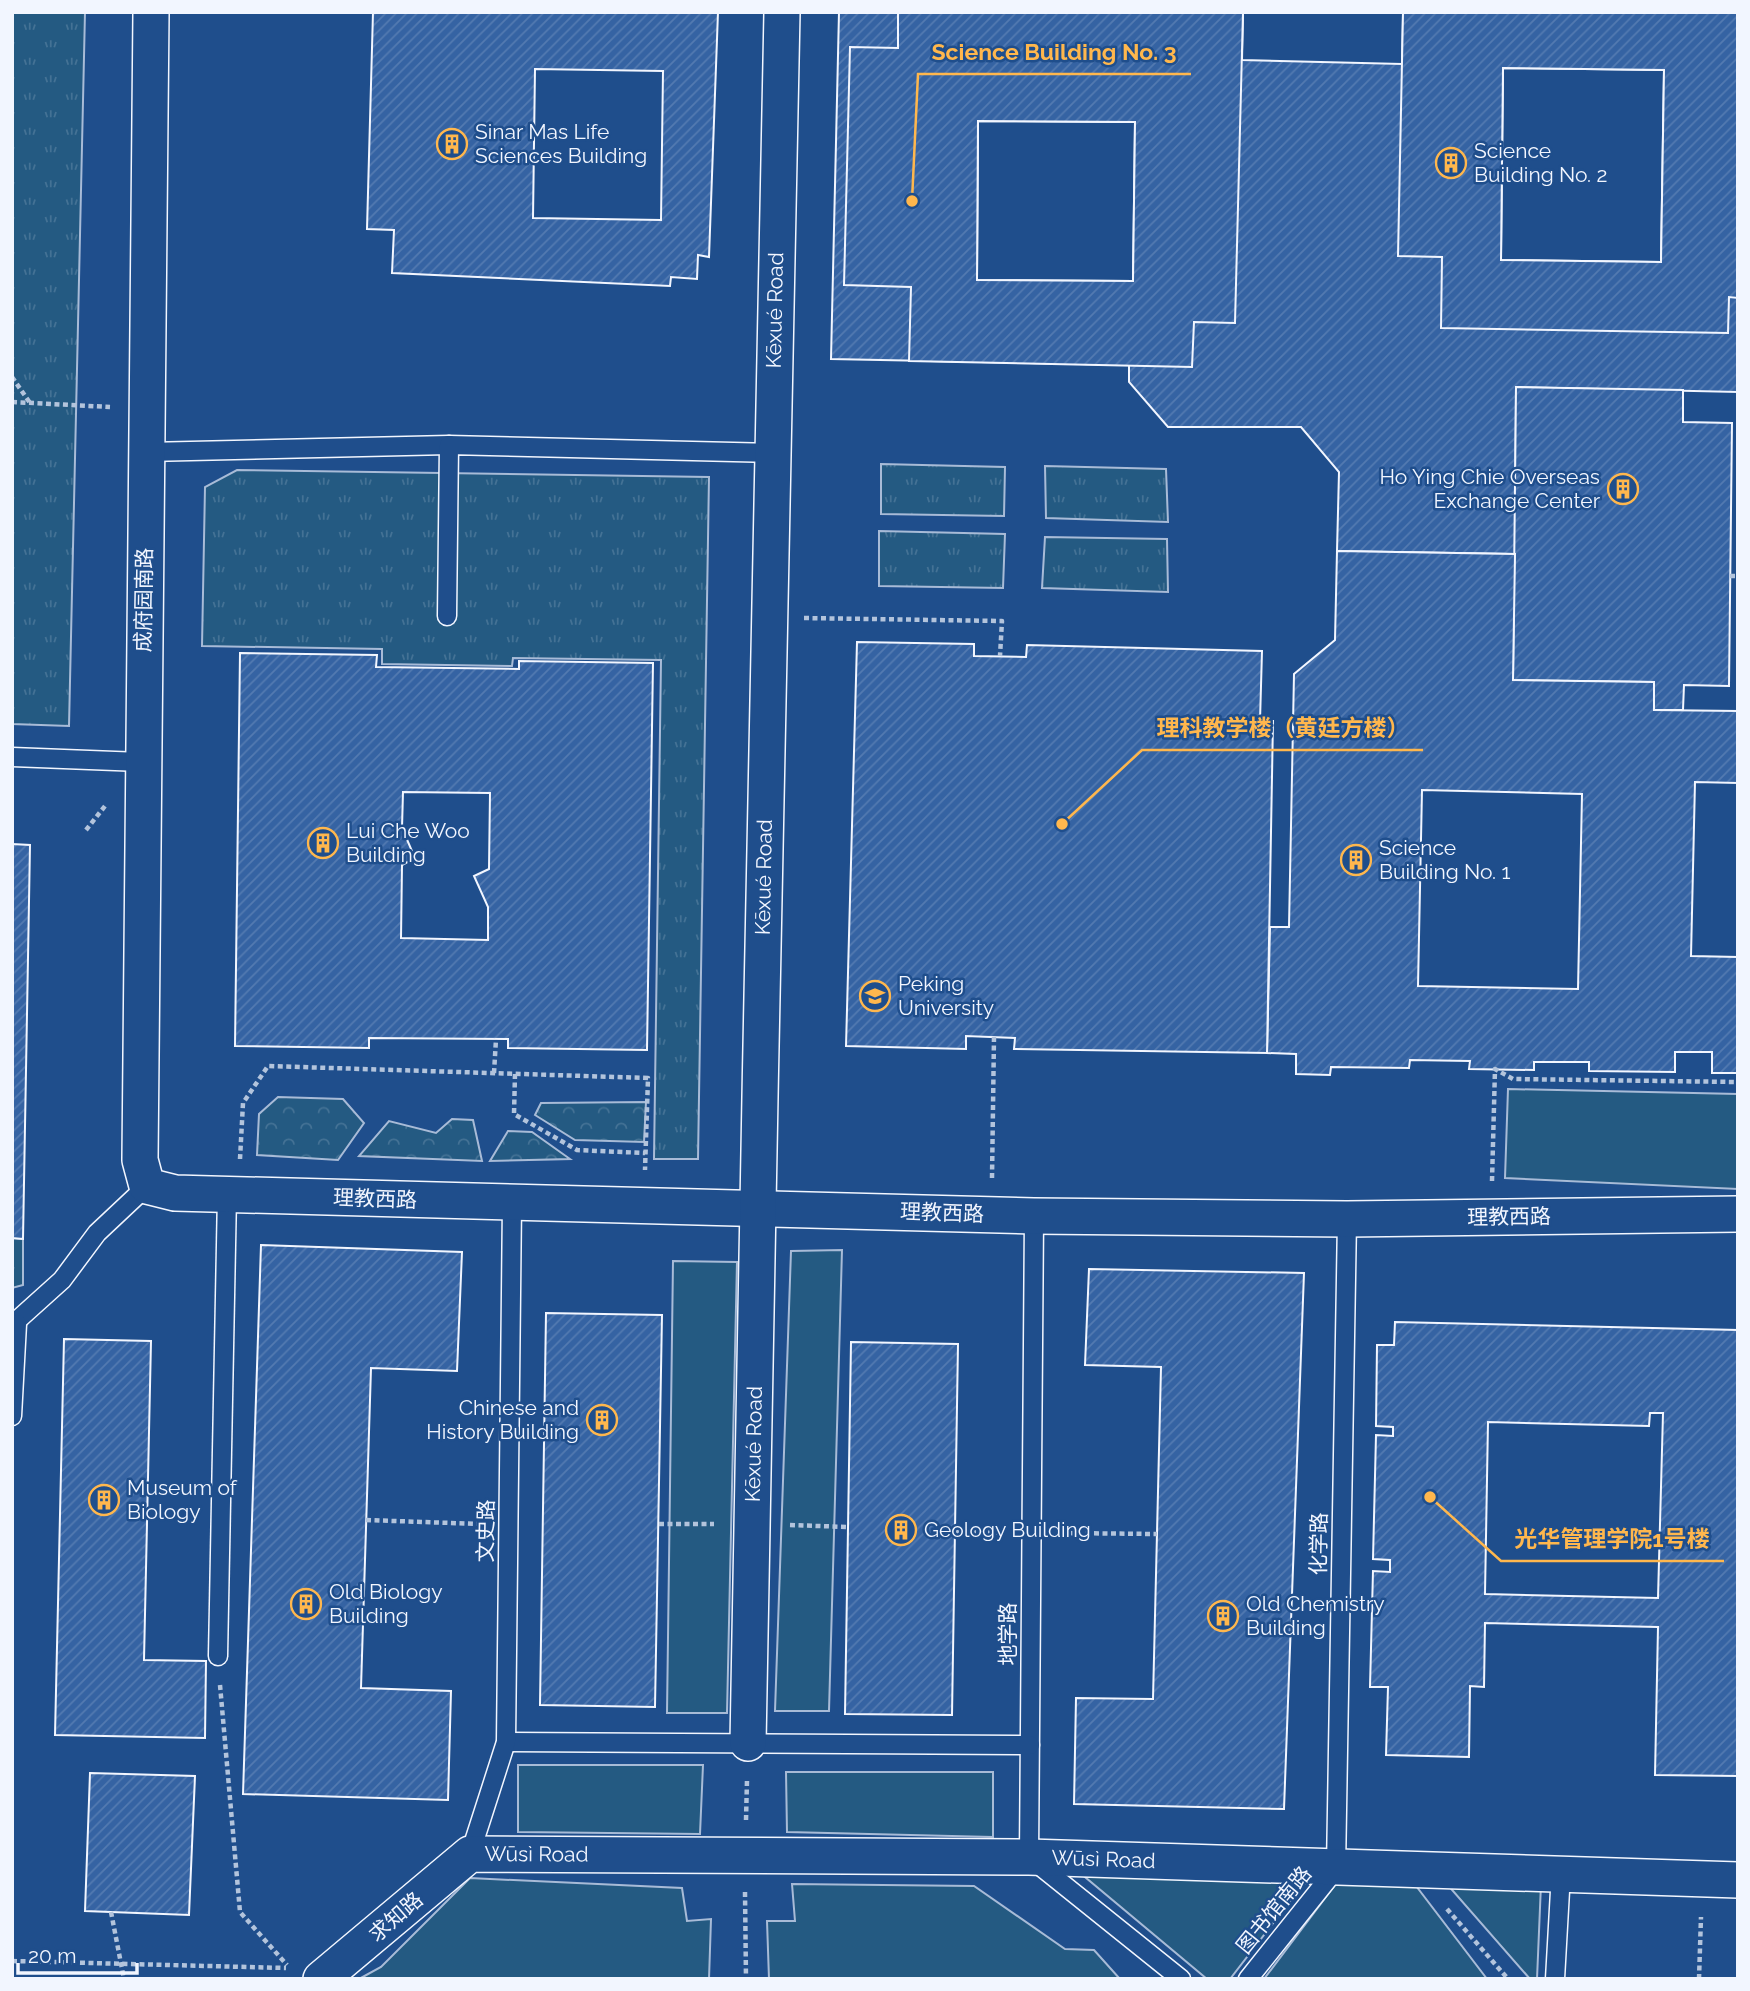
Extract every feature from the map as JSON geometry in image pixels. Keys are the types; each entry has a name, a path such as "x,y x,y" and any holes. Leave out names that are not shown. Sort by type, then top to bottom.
{"street":[{"name":"成府园南路","path":"147,1186 140,1160 141,762 151,12"},
{"name":"Kēxué Road","path":"748,1743 760,1208 771,453 782,12"},
{"name":"理教西路","path":"147,1186 175,1193 1034,1216 1347,1219 1738,1214"},
{"name":"Wūsì Road","path":"470,1854 1029,1857 1738,1880"},
{"name":"求知路","path":"321,1979 470,1854"}],"lane":[{"path":"146,452 449,445 771,453"},
{"path":"447,616 449,445"},
{"path":"12,757 141,762"},
{"path":"12,1416 14,1324 62,1280 97,1233 147,1186"},
{"path":"218,1656 233,1194"},
{"name":"文史路","path":"470,1854 506,1742 512,1203"},
{"name":"地学路","path":"1029,1857 1034,1216"},
{"name":"化学路","path":"1336,1869 1347,1219"},
{"path":"506,1742 1030,1745"},
{"path":"1029,1857 1181,1979"},
{"name":"图书馆南路","path":"1248,1979 1336,1869"},
{"path":"1555,1979 1561,1873"}],"path":[{"path":"12,377 30,403"},
{"path":"12,402 146,408"},
{"path":"1730,576 1738,576"},
{"path":"768,618 1002,621 1000,656"},
{"path":"992,1214 994,1037"},
{"path":"494,1073 496,1040"},
{"path":"233,1194 243,1103 268,1066 494,1073 648,1079 645,1153 577,1150 514,1114 515,1074"},
{"path":"1491,1217 1495,1069 1513,1079 1738,1082"},
{"path":"366,1520 509,1525"},
{"path":"659,1524 848,1527"},
{"path":"954,1532 1157,1534"},
{"path":"12,1961 290,1968 240,1912 218,1656"},
{"path":"746,1809 747,1784"},
{"path":"1415,1871 1508,1979"},
{"path":"1699,1979 1703,1879"},
{"path":"745,1888 746,1979"},
{"path":"111,1912 124,1979"}],"green space":[{"path":"12,12 85,12 69,726 12,724"},
{"path":"881,464 1005,467 1004,516 881,514"},
{"path":"1045,466 1166,469 1168,522 1046,518"},
{"path":"237,470 709,477 698,1159 654,1159 661,660 513,658 512,666 382,664 382,649 202,646 205,487"},
{"path":"879,531 1005,534 1003,588 879,586"},
{"path":"1045,537 1167,539 1168,592 1042,588"},
{"path":"1508,1089 1738,1094 1738,1189 1505,1178"},
{"path":"278,1097 343,1099 364,1123 338,1160 257,1155 259,1114"},
{"path":"646,1102 644,1142 575,1140 535,1115 541,1103"},
{"path":"452,1119 473,1120 482,1161 359,1156 389,1121 436,1133"},
{"path":"508,1131 532,1132 570,1159 490,1161"},
{"path":"12,1238 23,1239 23,1285 12,1288"},
{"path":"842,1250 829,1711 775,1711 791,1251"},
{"path":"673,1261 737,1262 727,1713 667,1713"},
{"path":"518,1765 703,1765 700,1834 518,1832"},
{"path":"786,1772 993,1772 993,1837 787,1832"},
{"path":"1079,1872 1308,1878 1230,1979 1207,1979"},
{"path":"470,1878 682,1888 687,1921 711,1919 709,1979 359,1979 381,1967"},
{"path":"1338,1881 1413,1882 1487,1979 1264,1979"},
{"path":"1446,1883 1541,1884 1537,1979 1530,1979"},
{"path":"792,1884 974,1886 1065,1949 1094,1950 1120,1979 769,1979 767,1921 795,1921"}],"building":[{"name":"Sinar Mas Life Sciences Building","path":"373,12 718,12 709,257 698,255 697,279 671,277 670,286 392,273 394,230 367,229","holes":["535,69 663,71 661,220 533,218"]},
{"path":"839,12 1243,12 1242,60 1402,64 1403,13 1738,12 1738,392 1516,387 1515,554 1337,551 1339,472 1301,427 1168,427 1129,382 1129,365 831,359","holes":["1503,68 1664,70 1661,262 1501,260","978,121 1135,122 1133,281 977,280"]},
{"path":"898,12 1243,12 1235,323 1194,322 1192,367 909,361 911,287 844,285 850,47 898,48","holes":["978,121 1135,122 1133,281 977,280"]},
{"name":"Science Building No. 2","path":"1738,12 1738,298 1729,297 1728,333 1441,328 1442,257 1398,256 1403,13","holes":["1503,68 1664,70 1661,262 1501,260"]},
{"name":"Ho Ying Chie Overseas Exchange Center","path":"1516,387 1683,390 1683,422 1732,423 1729,686 1684,685 1683,710 1654,710 1654,682 1513,680"},
{"name":"Science Building No. 1","path":"1337,551 1515,554 1513,680 1654,682 1654,710 1738,711 1738,783 1695,782 1691,956 1738,957 1738,1073 1712,1073 1712,1052 1675,1052 1675,1072 1589,1071 1589,1062 1534,1062 1534,1070 1469,1069 1470,1061 1410,1060 1409,1068 1331,1067 1330,1075 1296,1074 1296,1054 1267,1053 1270,927 1289,927 1294,674 1335,640","holes":["1422,790 1582,794 1578,989 1418,986"]},
{"path":"857,642 974,644 974,656 1026,657 1027,645 1262,651 1260,721 1273,721 1267,1053 1014,1049 1015,1038 966,1036 966,1049 846,1046"},
{"name":"Lui Che Woo Building","path":"240,653 377,655 376,667 519,669 519,661 653,663 647,1050 508,1048 508,1039 369,1038 369,1048 235,1046","holes":["403,792 490,793 489,869 474,876 488,907 488,940 401,938 402,865 415,858 402,828"]},
{"path":"12,844 30,845 23,1239 12,1238"},
{"name":"Old Biology Building","path":"261,1245 462,1252 457,1371 371,1368 361,1688 451,1691 448,1800 243,1794"},
{"name":"Old Chemistry Building","path":"1089,1269 1304,1273 1284,1809 1074,1804 1076,1698 1153,1699 1161,1367 1085,1365"},
{"name":"Chinese and History Building","path":"546,1313 662,1315 655,1707 540,1705"},
{"path":"1395,1322 1738,1330 1738,1776 1655,1775 1658,1627 1485,1623 1484,1687 1470,1686 1469,1757 1386,1755 1388,1687 1370,1687 1373,1571 1390,1572 1390,1560 1373,1559 1376,1435 1393,1436 1393,1427 1376,1426 1377,1345 1394,1345","holes":["1650,1413 1663,1413 1658,1598 1485,1594 1488,1422 1649,1426"]},
{"name":"Museum of Biology","path":"64,1339 151,1341 144,1660 206,1661 205,1738 55,1735"},
{"name":"Geology Building","path":"851,1342 958,1344 952,1715 845,1714"},
{"path":"90,1773 195,1776 189,1915 85,1911"}],"place":[{"name":"Sinar Mas Life Sciences Building","path":"452,144"},
{"name":"Science Building No. 2","path":"1451,163"},
{"name":"Science Building No. 3","path":"912,201"},
{"name":"Ho Ying Chie Overseas Exchange Center","path":"1623,489"},
{"name":"理科教学楼（黄廷方楼）","path":"1062,824"},
{"name":"Lui Che Woo Building","path":"323,843"},
{"name":"Science Building No. 1","path":"1356,860"},
{"name":"Peking University","path":"875,996"},
{"name":"Chinese and History Building","path":"602,1420"},
{"name":"光华管理学院1号楼","path":"1430,1497"},
{"name":"Museum of Biology","path":"104,1500"},
{"name":"Geology Building","path":"901,1530"},
{"name":"Old Biology Building","path":"306,1604"},
{"name":"Old Chemistry Building","path":"1223,1616"}]}
